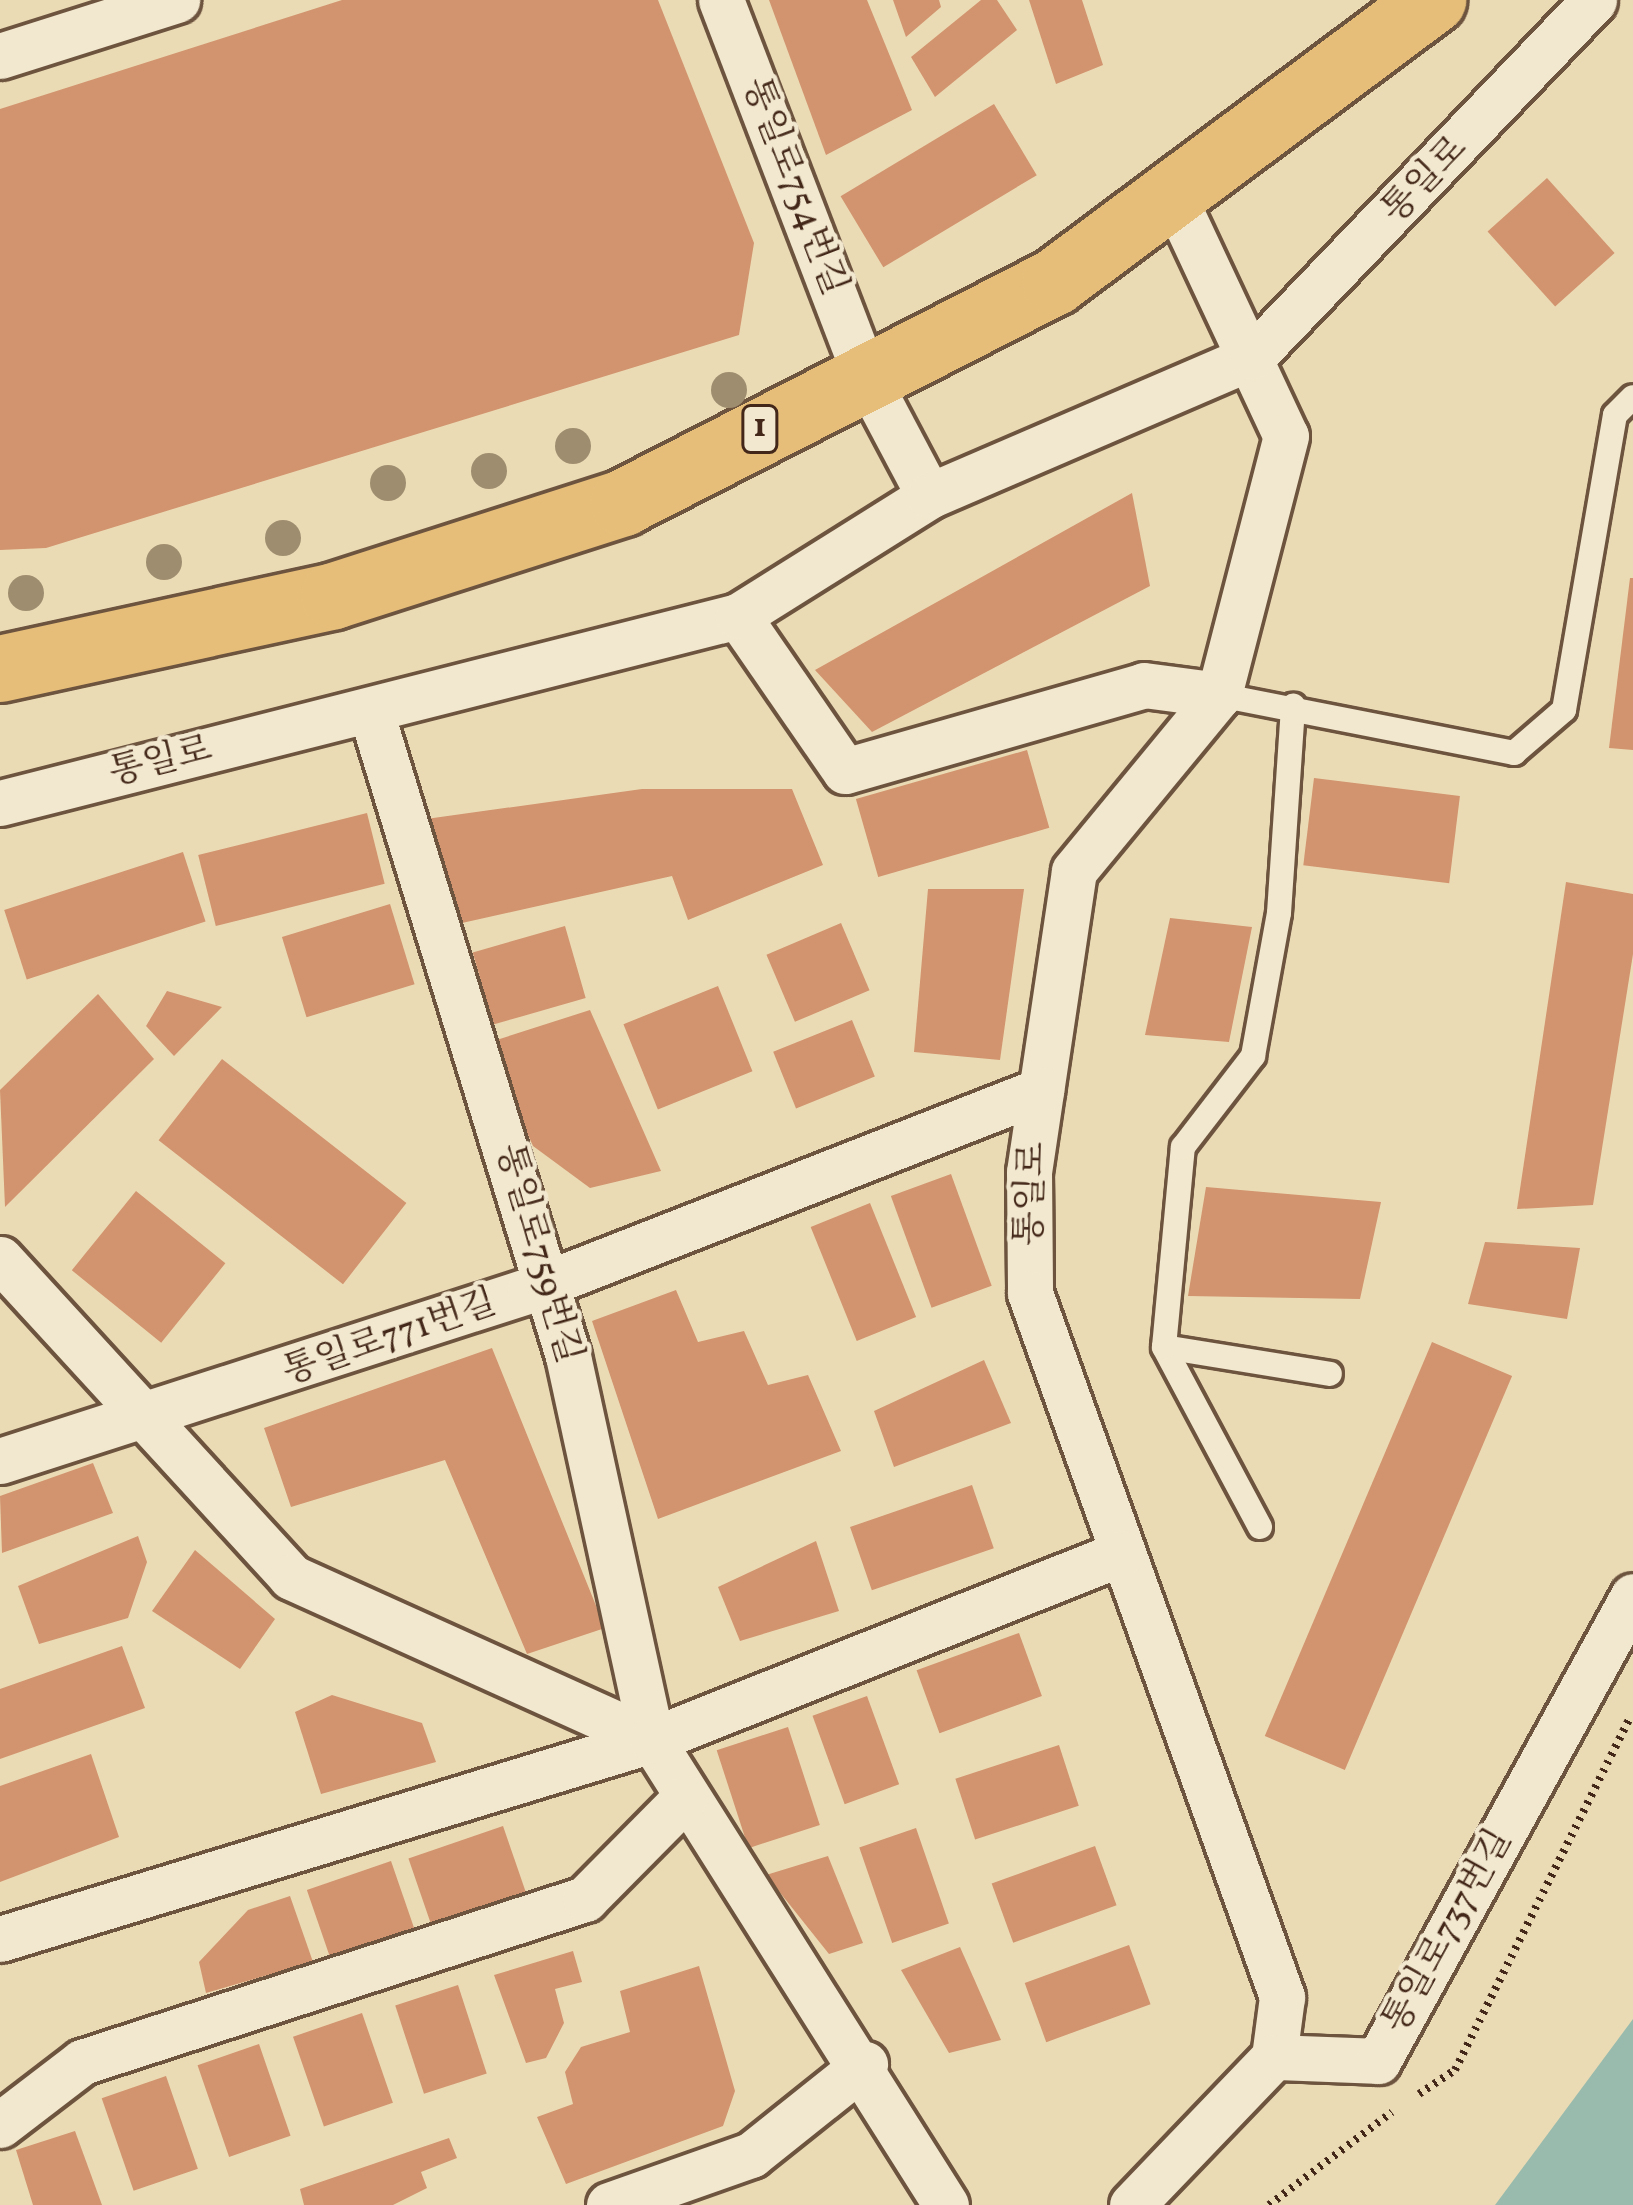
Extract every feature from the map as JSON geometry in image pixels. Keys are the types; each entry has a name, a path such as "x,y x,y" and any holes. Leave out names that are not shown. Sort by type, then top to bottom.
{"main road":[{"name":"1","path":"0,669 334,596 623,503 864,374 1055,282 1432,0"}],"street":[{"path":"0,56 177,0"},
{"name":"통일로754번길","path":"722,0 864,374 929,496"},
{"name":"통일로","path":"0,803 738,616 929,496 1252,357 1594,0"},
{"name":"통일로","path":"1172,193 1286,436 1219,694 1074,871 1041,1090 1030,1293 1282,1997 1274,2057"},
{"path":"738,616 845,771 1144,685 1219,694"},
{"name":"통일로759번길","path":"371,712 547,1284 652,1740 685,1798 865,2064 946,2205"},
{"name":"통일로771번길","path":"0,1461 146,1420 547,1284 1041,1090"},
{"path":"0,1259 291,1577 652,1740"},
{"path":"0,1939 652,1740 1122,1553"},
{"name":"통일로737번길","path":"1274,2057 1378,2061 1633,1596"},
{"path":"0,2125 82,2062 585,1899 685,1798"},
{"path":"1132,2205 1274,2057"},
{"path":"609,2205 751,2155 865,2064"}],"lane":[{"path":"1219,694 1293,705 1514,753 1564,710 1615,415 1633,397"},
{"path":"1260,1527 1164,1347 1183,1147 1253,1056 1279,913 1293,705"},
{"path":"1164,1347 1330,1374"}],"shaded area":[{"path":"1633,2019 1633,2205 1495,2205"}],"building":[{"path":"342,0 658,0 754,243 739,335 46,548 0,550 0,109"},
{"path":"769,0 867,0 912,110 826,155"},
{"path":"893,0 939,0 941,7 906,37"},
{"path":"981,0 997,0 1017,30 935,97 911,57"},
{"path":"1029,0 1082,0 1103,65 1056,84"},
{"path":"994,104 1037,175 883,267 841,196"},
{"path":"1547,178 1615,253 1555,307 1488,232"},
{"path":"1132,493 1150,586 872,732 815,670"},
{"path":"1633,578 1633,750 1609,748"},
{"path":"1027,750 1049,828 878,877 856,799"},
{"path":"1314,778 1460,796 1449,883 1303,865"},
{"path":"642,789 792,789 823,865 688,920 672,876 453,925 419,820"},
{"path":"367,813 385,884 216,926 198,855"},
{"path":"183,852 206,921 27,980 4,910"},
{"path":"1566,882 1633,894 1633,954 1593,1205 1517,1209"},
{"path":"928,889 1024,889 1000,1060 914,1052"},
{"path":"390,904 415,984 306,1017 282,937"},
{"path":"1170,918 1252,927 1229,1042 1145,1035"},
{"path":"841,923 870,990 795,1022 766,955"},
{"path":"565,926 586,998 493,1025 473,952"},
{"path":"718,986 752,1071 658,1110 623,1024"},
{"path":"167,991 222,1007 174,1056 146,1026"},
{"path":"98,994 154,1059 5,1207 0,1090"},
{"path":"590,1010 661,1171 590,1188 533,1146 487,1043"},
{"path":"852,1020 875,1077 796,1108 773,1052"},
{"path":"222,1059 406,1203 343,1284 159,1140"},
{"path":"951,1174 992,1286 932,1308 891,1196"},
{"path":"1206,1187 1381,1202 1360,1299 1188,1296"},
{"path":"136,1191 225,1263 161,1343 72,1270"},
{"path":"870,1203 916,1317 857,1341 811,1227"},
{"path":"1485,1242 1580,1248 1567,1319 1468,1304"},
{"path":"676,1290 698,1342 744,1331 768,1385 808,1375 841,1451 658,1519 592,1321"},
{"path":"1432,1342 1512,1376 1345,1770 1265,1736"},
{"path":"492,1348 605,1628 527,1654 445,1460 291,1507 264,1428"},
{"path":"984,1360 1011,1423 894,1467 874,1411"},
{"path":"93,1463 113,1513 2,1553 0,1496"},
{"path":"972,1485 994,1548 872,1590 850,1527"},
{"path":"138,1536 147,1562 128,1618 39,1644 18,1586"},
{"path":"816,1541 839,1611 740,1641 718,1587"},
{"path":"195,1550 275,1619 240,1669 152,1611"},
{"path":"1019,1633 1042,1696 939,1733 917,1670"},
{"path":"122,1646 145,1708 0,1759 0,1689"},
{"path":"332,1695 422,1723 436,1762 321,1794 295,1712"},
{"path":"867,1696 899,1784 845,1804 812,1716"},
{"path":"788,1727 820,1825 748,1848 717,1750"},
{"path":"1059,1745 1079,1806 975,1840 955,1779"},
{"path":"91,1754 119,1837 0,1882 0,1786"},
{"path":"503,1826 526,1894 432,1927 408,1859"},
{"path":"916,1828 949,1923 892,1943 859,1848"},
{"path":"1095,1846 1117,1905 1013,1943 992,1884"},
{"path":"828,1856 863,1943 829,1954 766,1875"},
{"path":"391,1861 414,1929 330,1958 307,1890"},
{"path":"290,1896 313,1962 206,1993 199,1962 248,1910"},
{"path":"1129,1945 1151,2004 1046,2042 1025,1983"},
{"path":"960,1947 1001,2040 949,2053 901,1970"},
{"path":"573,1951 582,1982 555,1989 564,2023 546,2058 526,2063 494,1975"},
{"path":"699,1966 735,2091 723,2126 566,2184 537,2117 573,2104 565,2072 581,2047 630,2032 620,1991"},
{"path":"458,1985 487,2073 424,2094 395,2005"},
{"path":"362,2013 393,2103 324,2127 293,2037"},
{"path":"259,2044 291,2136 229,2157 198,2065"},
{"path":"166,2076 198,2169 134,2191 102,2098"},
{"path":"75,2131 102,2205 33,2205 16,2150"},
{"path":"449,2138 457,2158 421,2172 427,2188 393,2205 304,2205 300,2189"}]}
